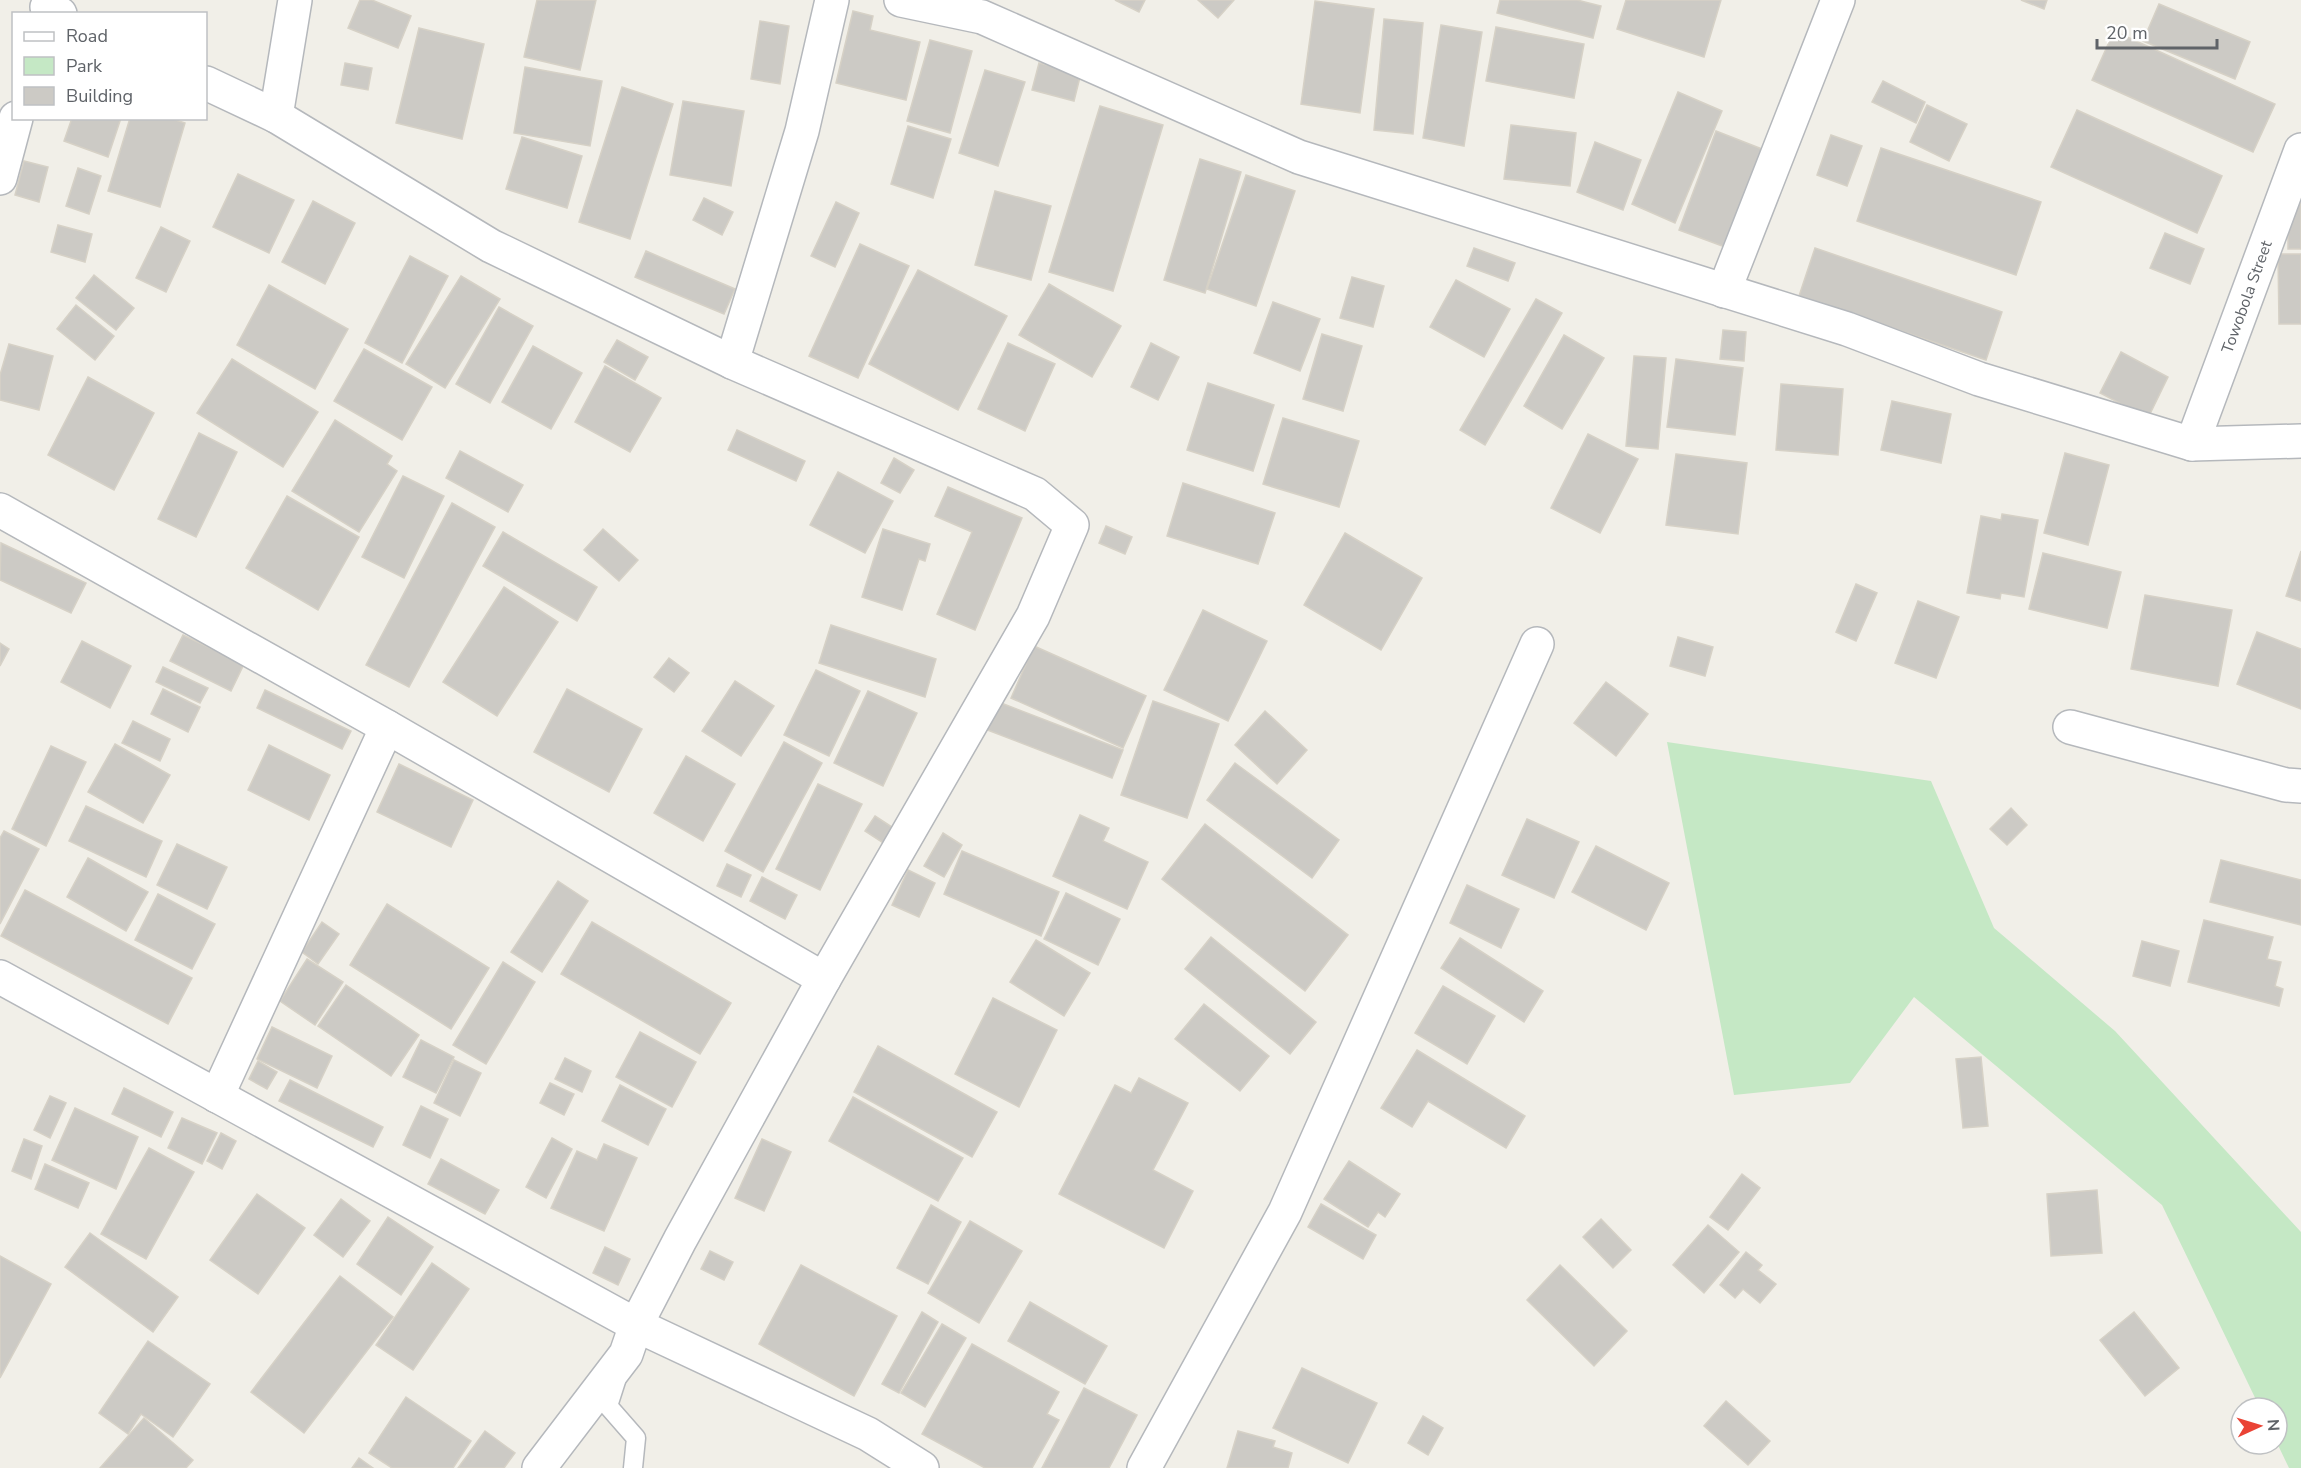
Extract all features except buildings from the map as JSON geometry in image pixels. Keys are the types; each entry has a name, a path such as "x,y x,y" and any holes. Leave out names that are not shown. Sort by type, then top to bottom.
{"street":[{"path":"276,116 295,0"},
{"path":"732,362 802,131 832,0"},
{"path":"901,0 982,17 1299,157 1847,329 1979,379 2192,444 2301,441"},
{"path":"1724,291 1838,0"},
{"path":"207,83 276,116 490,246 732,362 1035,494 1072,525 1033,616 824,979 680,1240 631,1340 539,1468"},
{"path":"0,178 15,120"},
{"name":"Towobola Street","path":"2192,444 2301,150"},
{"path":"0,510 387,727 824,979"},
{"path":"1144,1468 1285,1212 1537,644"},
{"path":"217,1096 387,727"},
{"path":"2070,727 2286,785 2301,786"},
{"path":"0,977 217,1096 631,1340 868,1434 922,1468"}],"lane":[{"path":"631,1340 608,1406 636,1438 633,1468"}],"green space":[{"path":"1667,742 1931,781 1994,928 2115,1031 2301,1232 2301,1468 2289,1468 2283,1456 2289,1456 2289,1396 2254,1396 2162,1205 1914,997 1850,1083 1734,1095"}]}
